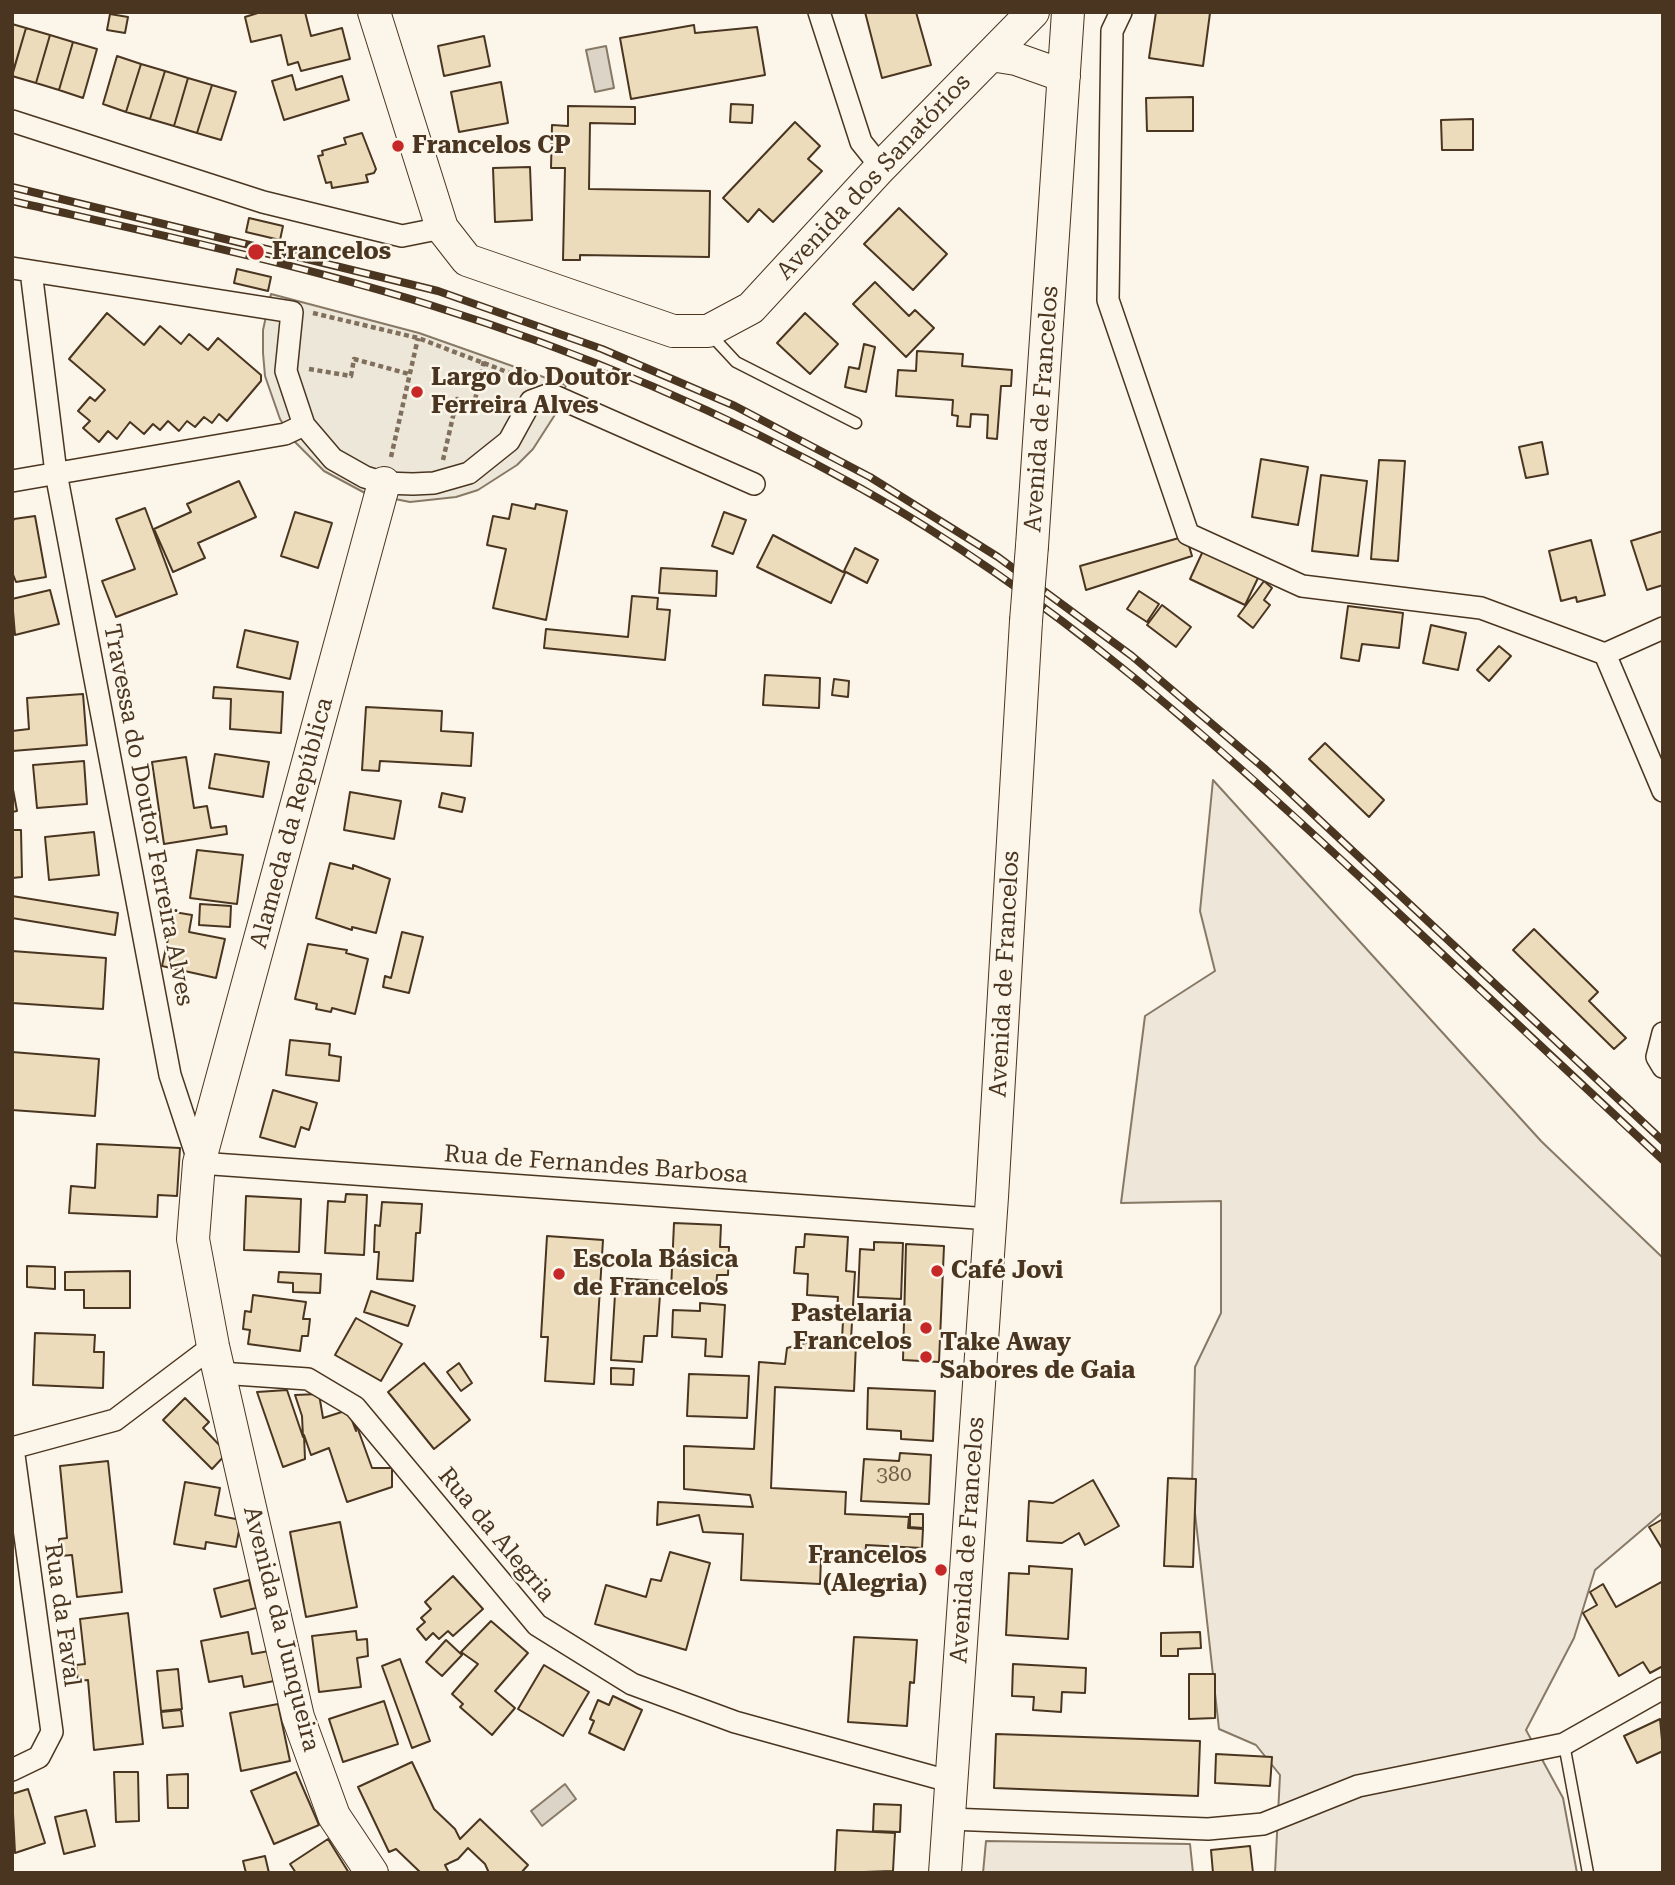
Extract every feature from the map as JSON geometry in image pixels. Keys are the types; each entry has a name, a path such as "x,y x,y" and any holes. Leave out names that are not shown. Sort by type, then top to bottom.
{"main road":[{"path":"374,12 442,228 467,260 673,331 708,331"},
{"name":"Avenida dos Sanatórios","path":"708,331 751,308 881,167 1033,12"},
{"name":"Avenida de Francelos","path":"945,1873 1068,12"},
{"path":"991,55 1016,59 1064,76"},
{"name":"Alameda da República","path":"216,1360 193,1239 199,1163 384,483"},
{"name":"Avenida da Junqueira","path":"216,1360 298,1717 334,1816 372,1873"}],"street":[{"path":"819,12 861,142 881,167"},
{"path":"1121,12 1112,31 1108,300 1188,534 1302,586 1481,608 1605,654 1663,628"},
{"path":"12,121 263,202 402,236 442,228"},
{"path":"56,473 22,270 292,312 286,371 304,425 333,459 365,477 384,483 434,483 469,473 509,441 531,401 550,394 754,484"},
{"path":"12,481 285,434 304,425"},
{"name":"Travessa do Doutor Ferreira Alves","path":"56,473 170,1076 199,1163"},
{"path":"1605,654 1663,792"},
{"path":"1663,1033 1657,1057 1663,1068"},
{"name":"Rua de Fernandes Barbosa","path":"199,1163 990,1219"},
{"path":"13,1448 115,1420 216,1360"},
{"name":"Rua da Alegria","path":"216,1360 309,1379 355,1407 537,1625 632,1684 735,1722 952,1782"},
{"name":"Rua da Faval","path":"12,1770 39,1758 52,1732 13,1448"},
{"path":"949,1819 1208,1829 1263,1824 1358,1786 1564,1744 1663,1688"}],"lane":[{"path":"708,331 736,362 856,423"},
{"path":"1564,1744 1588,1873"}],"path":[{"path":"313,313 418,338 484,361 526,379 550,394"},
{"path":"384,483 418,338"},
{"path":"306,368 351,376 354,359 409,374"},
{"path":"442,464 457,399 474,404 484,361"}],"shaded area":[{"path":"606,46 614,88 595,92 586,50"},
{"name":"Largo do Doutor Ferreira Alves","path":"271,294 419,333 566,385 558,410 533,449 517,465 478,490 456,497 410,502 365,493 324,471 292,439 280,419 265,376 263,353 263,330"},
{"path":"1213,780 1541,1141 1663,1258 1663,1512 1595,1570 1574,1638 1526,1730 1563,1798 1577,1873 1275,1873 1280,1775 1256,1745 1219,1729 1192,1486 1195,1367 1221,1313 1221,1201 1121,1203 1145,1016 1215,971 1200,911"},
{"path":"565,1784 576,1799 542,1826 531,1811"},
{"path":"986,1841 1190,1844 1193,1873 983,1873"}],"building":[{"path":"261,12 305,12 311,36 342,28 350,59 301,71 298,62 288,65 281,35 251,42 245,17"},
{"path":"865,12 916,12 931,65 882,78"},
{"path":"1156,12 1210,13 1203,66 1149,58"},
{"path":"110,14 128,17 125,33 107,30"},
{"path":"12,24 26,28 12,75"},
{"path":"694,25 695,33 757,27 765,75 631,99 620,38"},
{"path":"26,28 50,35 36,83 12,76"},
{"path":"50,35 73,42 59,90 36,83"},
{"path":"484,36 490,66 444,76 438,46"},
{"path":"73,42 97,49 83,98 59,90"},
{"path":"117,56 141,64 126,112 103,104"},
{"path":"141,64 165,71 150,119 126,112"},
{"path":"165,71 188,78 174,126 150,119"},
{"path":"292,75 296,90 342,76 349,100 284,120 272,81"},
{"path":"188,78 212,85 197,133 174,126"},
{"path":"501,82 508,123 459,132 451,92"},
{"path":"212,85 236,92 221,140 197,133"},
{"path":"1193,97 1193,131 1147,131 1146,98"},
{"path":"731,104 753,105 752,123 730,122"},
{"path":"568,106 635,107 635,124 590,123 589,189 710,191 709,257 580,255 580,260 563,260 565,168 551,168 552,125 568,126"},
{"path":"1473,119 1473,150 1442,150 1441,120"},
{"path":"795,122 820,146 808,159 822,171 773,222 759,209 748,222 723,198"},
{"path":"362,133 376,169 374,173 366,175 368,182 332,188 331,182 326,183 318,156 323,155 322,151 346,144 344,138"},
{"path":"530,167 532,220 495,222 493,168"},
{"path":"899,208 947,254 913,290 864,244"},
{"path":"249,218 283,226 280,240 246,232"},
{"path":"237,269 271,277 268,291 234,283"},
{"path":"875,282 909,316 915,310 934,328 906,357 853,304"},
{"path":"107,313 144,345 160,326 181,344 189,334 208,350 218,338 261,375 261,381 227,421 219,414 212,423 204,417 195,427 187,421 179,431 168,421 160,430 153,424 144,434 130,422 117,439 108,431 99,442 83,428 90,421 78,411 90,397 95,401 105,390 69,359"},
{"path":"805,313 838,344 810,374 777,343"},
{"path":"864,344 875,347 866,392 845,387 849,367 859,369"},
{"path":"917,351 963,354 962,366 1012,370 1011,386 1001,386 997,439 987,438 988,415 971,414 970,427 957,426 958,416 952,415 953,400 896,396 898,370 916,371"},
{"path":"1542,442 1548,474 1526,478 1519,447"},
{"path":"1261,459 1308,467 1298,525 1252,517"},
{"path":"1379,460 1405,461 1398,561 1371,559"},
{"path":"1321,475 1367,481 1358,556 1312,551"},
{"path":"239,481 256,517 198,543 205,558 173,572 154,529 191,512 187,504"},
{"path":"512,504 535,509 536,504 567,511 546,620 493,608 506,549 487,545 493,516 509,519"},
{"path":"145,508 177,594 116,617 102,581 135,569 116,519"},
{"path":"295,512 332,523 318,568 281,556"},
{"path":"724,512 746,520 733,554 712,546"},
{"path":"35,516 46,577 16,582 12,572 12,523 14,519"},
{"path":"1663,531 1663,585 1647,590 1631,541"},
{"path":"773,535 845,573 831,603 757,567"},
{"path":"1186,536 1192,556 1086,590 1080,566"},
{"path":"1591,540 1605,595 1577,602 1576,597 1561,601 1549,551"},
{"path":"855,548 878,560 867,583 844,571"},
{"path":"1203,551 1258,578 1245,605 1190,579"},
{"path":"661,568 717,571 716,596 659,593"},
{"path":"1264,581 1272,588 1264,600 1270,605 1253,628 1238,616"},
{"path":"50,590 59,624 15,635 12,599"},
{"path":"1139,591 1159,604 1147,622 1127,609"},
{"path":"632,596 658,598 657,609 670,610 665,660 544,648 546,629 628,637"},
{"path":"1162,605 1191,627 1176,647 1147,625"},
{"path":"1348,606 1403,613 1399,648 1362,644 1359,661 1341,658"},
{"path":"1431,625 1466,633 1458,670 1423,663"},
{"path":"245,630 298,642 290,679 237,667"},
{"path":"1499,646 1511,656 1489,681 1477,670"},
{"path":"765,675 820,678 819,708 763,705"},
{"path":"834,679 849,681 848,697 832,695"},
{"path":"214,687 283,692 281,733 230,729 231,699 213,698"},
{"path":"83,694 87,745 12,751 12,731 29,729 27,698"},
{"path":"366,707 442,711 441,731 473,733 471,766 380,761 379,771 362,770"},
{"path":"1325,743 1384,800 1369,817 1309,759"},
{"path":"215,754 269,762 263,797 209,788"},
{"path":"186,757 194,808 207,806 211,828 226,826 227,834 164,844 152,762"},
{"path":"84,761 87,804 37,808 33,765"},
{"path":"12,784 17,811 12,812"},
{"path":"350,792 401,801 394,839 344,830"},
{"path":"442,793 465,798 462,812 439,807"},
{"path":"12,830 21,830 22,877 12,878"},
{"path":"94,832 99,875 49,880 45,837"},
{"path":"197,850 243,855 237,904 190,898"},
{"path":"330,863 353,869 353,865 390,879 376,933 352,927 352,930 316,918"},
{"path":"12,896 118,913 115,935 12,918"},
{"path":"200,904 231,906 230,927 199,925"},
{"path":"174,912 192,915 189,932 225,939 216,978 162,966"},
{"path":"1534,929 1598,992 1589,1001 1626,1038 1614,1049 1513,950"},
{"path":"402,932 423,937 409,993 383,987 385,976 391,978"},
{"path":"308,944 347,950 346,953 368,959 355,1014 332,1008 331,1012 316,1009 317,1004 295,999"},
{"path":"12,951 106,958 103,1009 12,1003"},
{"path":"290,1040 330,1044 329,1055 341,1057 339,1081 286,1075"},
{"path":"12,1052 99,1059 95,1116 12,1110"},
{"path":"273,1090 317,1103 309,1130 301,1127 295,1147 260,1137"},
{"path":"97,1144 180,1148 177,1196 158,1195 157,1217 69,1213 71,1186 95,1188"},
{"path":"346,1194 367,1195 364,1255 325,1253 328,1201 345,1202"},
{"path":"246,1196 301,1199 299,1252 244,1250"},
{"path":"382,1202 422,1204 420,1233 416,1233 413,1281 377,1279 379,1252 374,1252 375,1225 380,1226"},
{"path":"674,1223 721,1225 720,1247 729,1247 728,1275 717,1275 716,1292 671,1290"},
{"path":"805,1234 848,1237 846,1271 855,1272 851,1339 842,1339 843,1321 836,1321 838,1297 807,1295 808,1274 794,1273 796,1247 804,1247"},
{"path":"547,1236 603,1240 594,1384 545,1381 548,1337 541,1337"},
{"path":"874,1242 903,1243 901,1299 858,1297 860,1249 874,1250"},
{"path":"906,1244 944,1246 939,1362 903,1360"},
{"path":"27,1266 55,1267 55,1289 27,1287"},
{"path":"130,1271 130,1308 84,1308 84,1290 65,1290 65,1272"},
{"path":"279,1272 321,1274 320,1293 293,1292 293,1283 278,1282"},
{"path":"616,1278 661,1281 657,1336 644,1336 642,1362 611,1360"},
{"path":"371,1291 415,1306 408,1326 364,1312"},
{"path":"253,1295 306,1302 303,1319 310,1319 308,1336 302,1336 300,1351 248,1344 250,1330 243,1329 245,1311 251,1312"},
{"path":"700,1303 725,1305 722,1357 705,1356 706,1339 672,1337 673,1310 700,1311"},
{"path":"356,1318 402,1344 381,1381 335,1355"},
{"path":"35,1333 95,1335 94,1352 104,1352 103,1388 33,1385"},
{"path":"813,1341 856,1343 854,1391 775,1387 771,1488 846,1492 845,1514 909,1517 908,1528 923,1529 922,1548 866,1545 865,1561 821,1559 820,1584 741,1580 743,1534 703,1532 699,1515 657,1525 658,1502 753,1507 750,1495 684,1489 684,1446 754,1449 759,1362 785,1364 787,1348"},
{"path":"424,1363 470,1420 434,1449 388,1392"},
{"path":"459,1363 472,1383 461,1391 447,1372"},
{"path":"611,1368 634,1369 633,1385 611,1384"},
{"path":"689,1374 749,1376 747,1418 687,1416"},
{"path":"868,1388 935,1391 933,1441 901,1439 901,1431 867,1429"},
{"path":"287,1390 303,1437 302,1416 295,1395 319,1394 323,1418 348,1410 356,1431 355,1421 372,1468 392,1468 392,1487 347,1502 329,1448 311,1455 304,1435 305,1459 283,1467 257,1392"},
{"path":"185,1398 209,1422 203,1428 227,1453 212,1469 163,1420"},
{"path":"900,1453 931,1455 929,1504 861,1501 864,1459 899,1461"},
{"path":"108,1461 122,1592 77,1597 72,1555 60,1556 59,1539 67,1538 60,1466"},
{"path":"1168,1478 1196,1479 1193,1567 1164,1566"},
{"path":"1093,1480 1119,1526 1085,1545 1079,1533 1062,1543 1027,1541 1029,1501 1053,1503"},
{"path":"185,1482 220,1488 215,1515 241,1520 236,1547 206,1542 205,1549 174,1544"},
{"path":"910,1514 923,1514 923,1528 910,1527"},
{"path":"1663,1519 1663,1550 1649,1527"},
{"path":"340,1522 357,1607 306,1617 290,1532"},
{"path":"670,1552 710,1563 686,1650 595,1624 606,1585 646,1597 651,1579 661,1581"},
{"path":"1029,1566 1072,1569 1068,1639 1006,1635 1009,1573 1029,1574"},
{"path":"453,1576 483,1609 453,1636 448,1631 439,1639 433,1633 426,1640 417,1629 425,1622 421,1618 431,1609 425,1602"},
{"path":"249,1580 256,1608 221,1617 214,1589"},
{"path":"1663,1581 1663,1666 1650,1673 1643,1662 1619,1676 1583,1613 1597,1605 1590,1592 1603,1584 1616,1607"},
{"path":"128,1613 143,1744 94,1750 88,1680 78,1681 76,1665 85,1664 80,1619"},
{"path":"491,1621 528,1653 495,1691 515,1708 492,1735 460,1707 463,1704 452,1694 478,1664 461,1652"},
{"path":"356,1631 357,1640 367,1639 368,1656 357,1658 361,1687 319,1692 312,1636"},
{"path":"248,1632 252,1654 269,1651 274,1681 244,1687 242,1676 209,1682 201,1641"},
{"path":"1200,1632 1201,1648 1178,1649 1178,1656 1161,1656 1161,1633"},
{"path":"854,1637 917,1640 914,1683 910,1682 907,1726 848,1722"},
{"path":"446,1640 462,1655 442,1676 426,1662"},
{"path":"400,1659 430,1741 412,1748 382,1666"},
{"path":"1013,1664 1086,1668 1085,1693 1062,1692 1061,1712 1033,1710 1034,1697 1012,1696"},
{"path":"544,1665 589,1692 563,1736 518,1709"},
{"path":"178,1669 182,1709 161,1711 157,1671"},
{"path":"1189,1674 1215,1674 1215,1718 1189,1719"},
{"path":"613,1696 642,1710 624,1750 589,1733 594,1721 590,1719 598,1700 609,1705"},
{"path":"384,1701 398,1744 343,1762 329,1719"},
{"path":"278,1704 290,1761 241,1771 230,1713"},
{"path":"181,1710 183,1726 163,1728 161,1712"},
{"path":"1660,1719 1663,1751 1637,1763 1624,1736"},
{"path":"996,1734 1200,1741 1198,1796 994,1788"},
{"path":"1216,1754 1272,1757 1270,1786 1215,1783"},
{"path":"412,1762 434,1809 455,1829 460,1839 480,1819 528,1865 521,1873 489,1873 485,1864 468,1848 458,1859 445,1865 449,1873 421,1873 396,1849 389,1852 358,1787"},
{"path":"114,1772 138,1772 139,1821 116,1822"},
{"path":"296,1772 319,1825 274,1844 251,1791"},
{"path":"188,1774 188,1808 168,1808 167,1775"},
{"path":"28,1789 45,1843 15,1853 12,1794"},
{"path":"874,1804 901,1805 900,1832 873,1831"},
{"path":"86,1810 95,1846 64,1854 55,1817"},
{"path":"837,1830 895,1833 893,1871 835,1873"},
{"path":"328,1839 349,1873 296,1873 290,1864"},
{"path":"1250,1846 1253,1873 1213,1873 1211,1850"},
{"path":"265,1856 269,1873 246,1873 243,1861"}],"railway":[{"path":"12,187 438,291 602,349 735,406 870,477 998,557 1132,656 1264,768 1663,1141"},
{"path":"12,201 274,262 486,323 651,386 758,435 862,489 1001,576 1131,675 1317,837 1663,1160"}],"place":[{"name":"Francelos CP","path":"398,146"},
{"name":"Francelos","path":"256,252"},
{"name":"Largo do Doutor Ferreira Alves","path":"417,392"},
{"name":"Café Jovi","path":"937,1271"},
{"name":"Escola Básica de Francelos","path":"559,1274"},
{"name":"Pastelaria Francelos","path":"926,1328"},
{"name":"Take Away Sabores de Gaia","path":"926,1357"},
{"name":"Francelos (Alegria)","path":"941,1570"}]}
